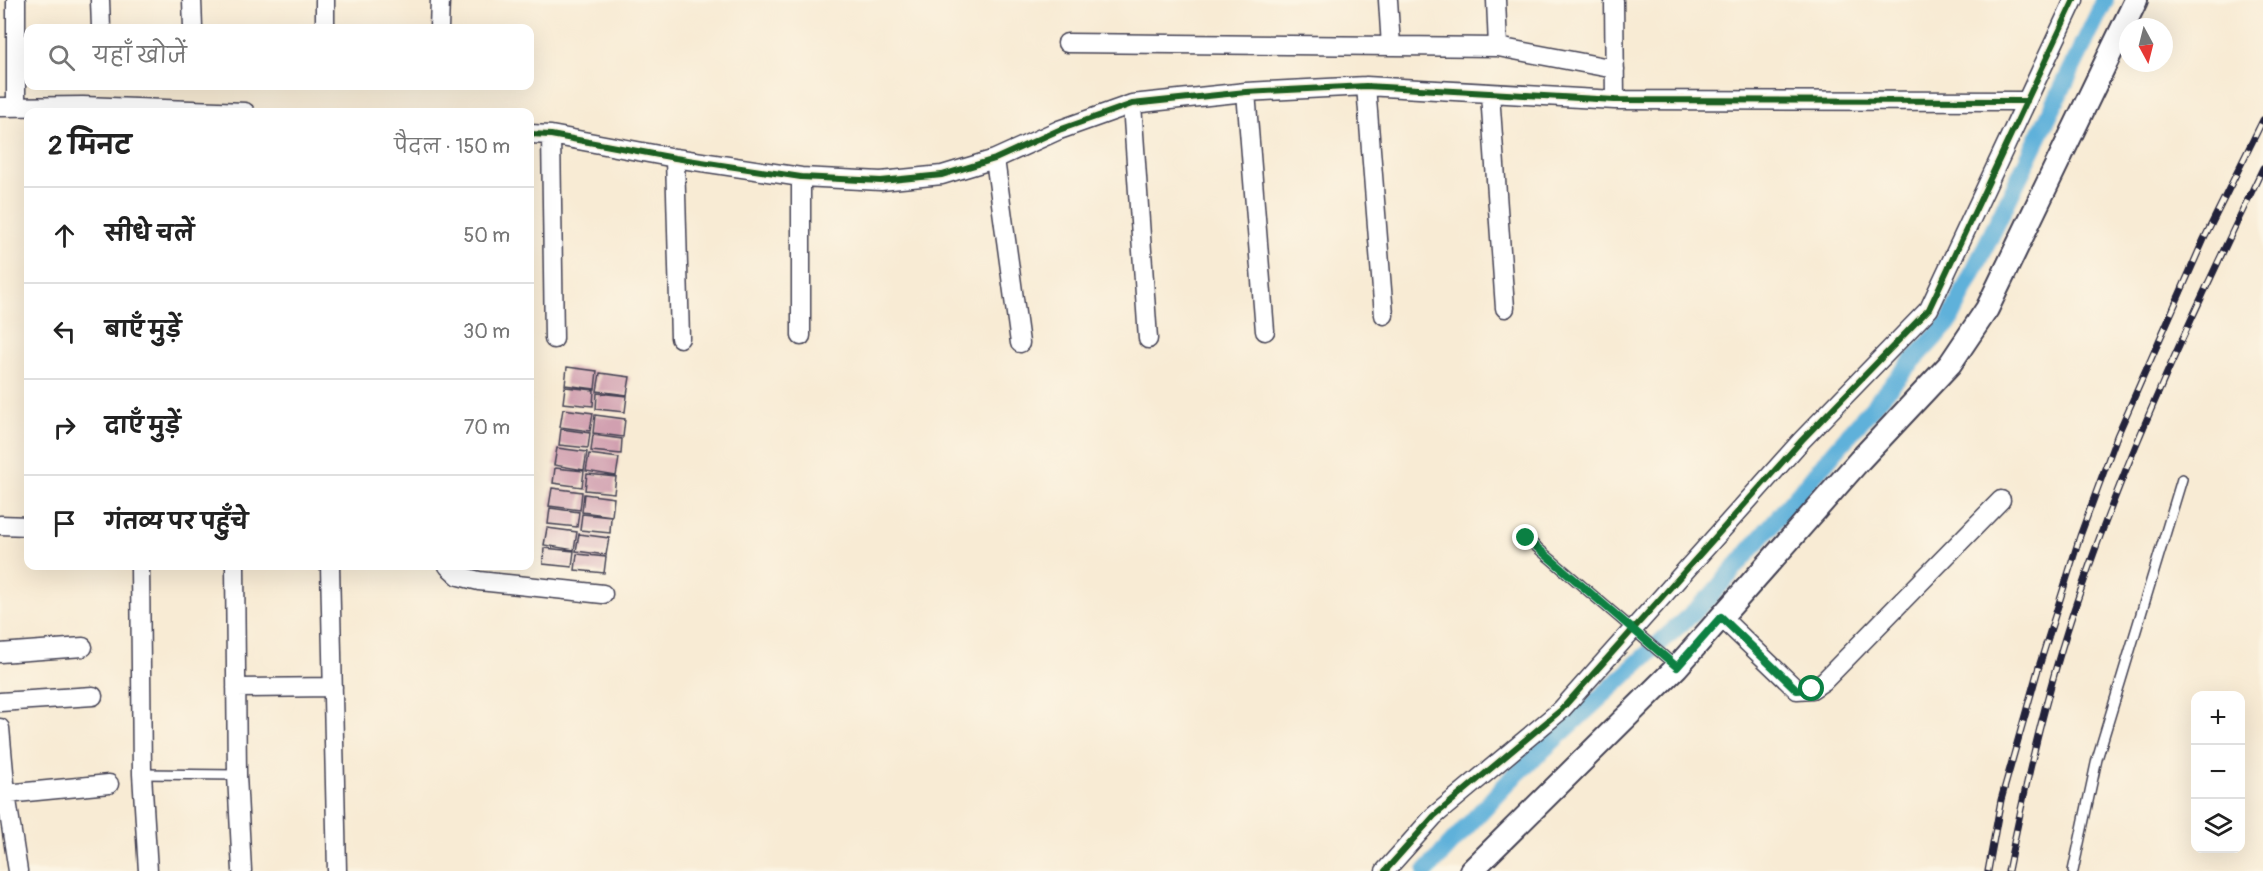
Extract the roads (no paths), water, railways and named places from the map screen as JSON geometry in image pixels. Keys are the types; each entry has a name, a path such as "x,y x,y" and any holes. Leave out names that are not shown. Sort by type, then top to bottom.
{"street":[{"path":"16,0 23,33 8,75 8,107 24,108"},
{"path":"100,0 101,24"},
{"path":"192,0 193,24"},
{"path":"325,0 325,24"},
{"path":"440,0 440,24"},
{"path":"1388,0 1391,46"},
{"path":"1496,0 1498,47"},
{"path":"1614,0 1615,84"},
{"path":"1384,871 1434,816 1561,710 1802,440 1929,309 2074,0"},
{"path":"1471,871 1673,663 1721,617 1859,461 1950,364 1987,309 2136,0"},
{"path":"1067,43 1498,47 1615,84"},
{"path":"534,134 551,135 675,158 801,177 881,180 942,175 995,159 1059,130 1132,104 1246,92 1366,86 1490,94 1615,84 2027,101"},
{"path":"1366,86 1384,315"},
{"path":"1246,92 1265,331"},
{"path":"1490,94 1505,308"},
{"path":"1132,104 1148,339"},
{"path":"551,135 554,339"},
{"path":"675,158 680,338"},
{"path":"995,159 1020,343"},
{"path":"801,177 801,336"},
{"path":"1721,617 1797,690 1812,689 1824,681 2001,500"},
{"path":"0,525 24,526"},
{"path":"140,570 142,774 148,871"},
{"path":"235,570 237,775 242,871"},
{"path":"330,570 337,871"},
{"path":"452,570 459,576 479,581 603,594"},
{"path":"0,653 83,647"},
{"path":"236,688 333,687"},
{"path":"0,702 93,696"},
{"path":"0,728 6,794 18,871"},
{"path":"6,794 109,784"}],"lane":[{"path":"2073,871 2097,759 2182,479"},
{"path":"1526,538 1673,663"},
{"path":"142,774 237,775"}],"waterway":[{"path":"1426,871 1510,780 1710,597 1907,367 1949,322 2105,0"}],"railway":[{"path":"1988,871 2001,800 2037,673 2080,536 2117,436 2204,239 2263,120"},
{"path":"2008,871 2050,688 2103,528 2167,372 2263,168"}]}
